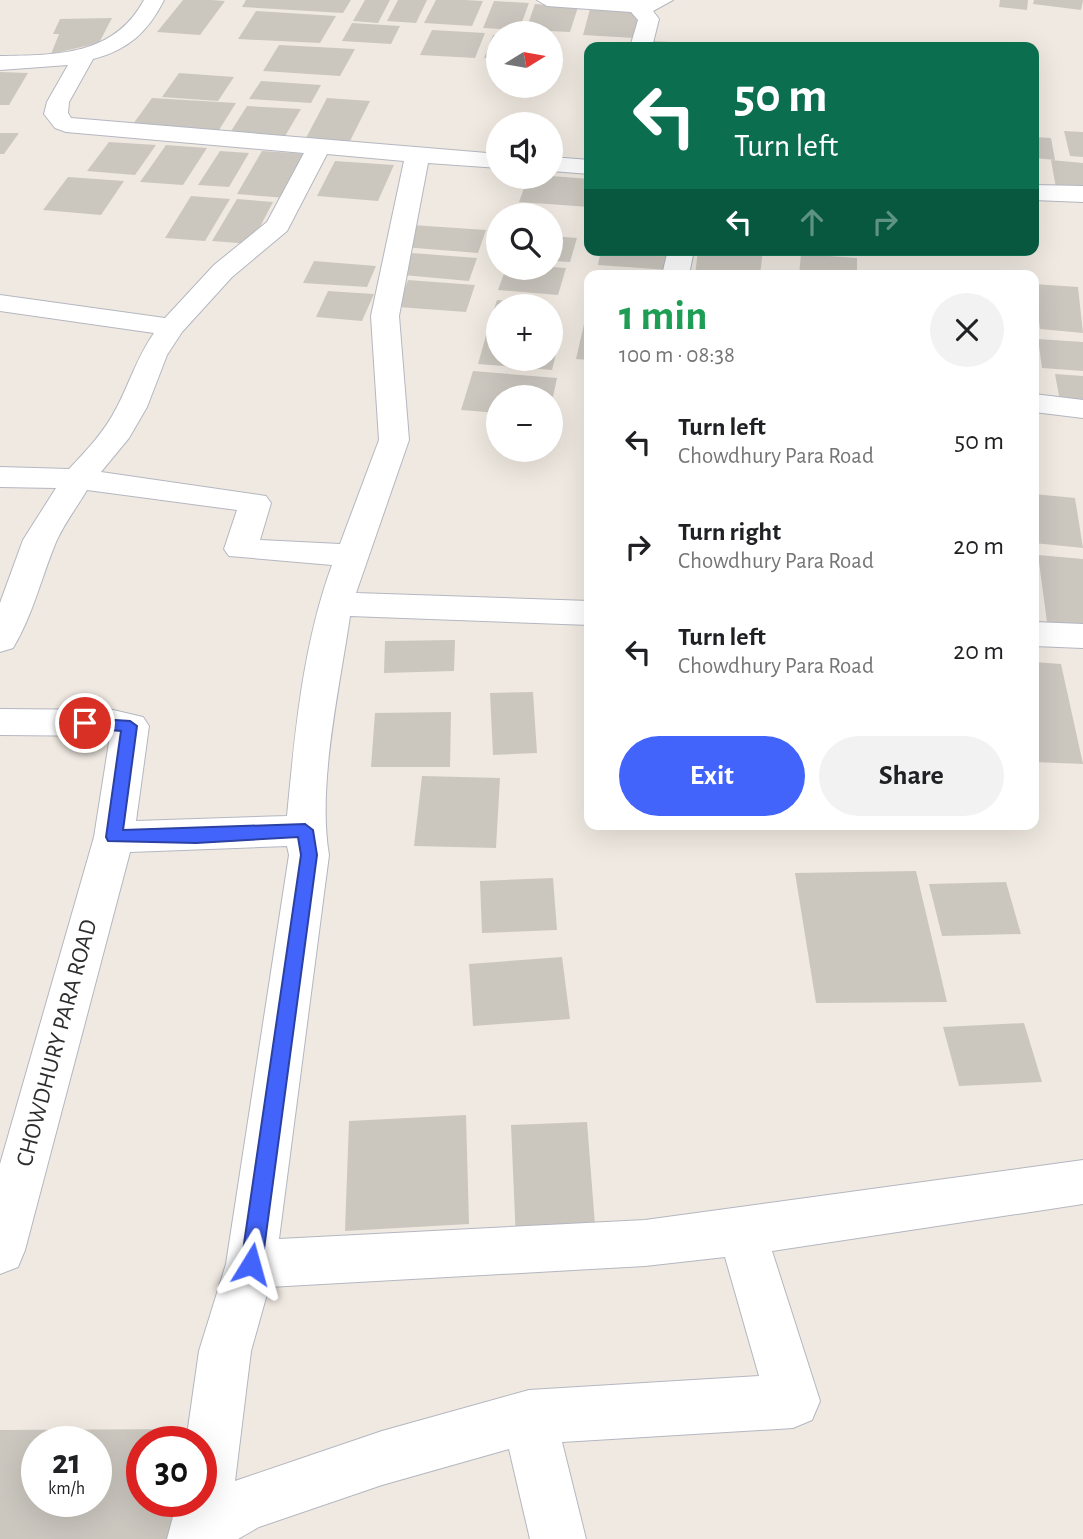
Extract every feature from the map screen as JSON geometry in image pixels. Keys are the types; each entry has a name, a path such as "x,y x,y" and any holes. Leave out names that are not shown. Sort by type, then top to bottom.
{"street":[{"path":"0,63 47,62 85,55 113,45 139,27 154,0"},
{"path":"547,0 637,6 650,6 663,0"},
{"path":"637,6 649,19 642,42"},
{"path":"85,55 58,102 56,114 63,122 74,127 486,160"},
{"path":"0,640 12,618 40,540 78,480 114,438 132,407 153,355 172,327 223,271 278,226 318,148"},
{"path":"198,1534 225,1351 251,1264 309,855 305,830 315,723 335,604 350,555 394,440 385,316 418,156"},
{"path":"563,165 584,167"},
{"path":"1039,192 1083,194"},
{"path":"0,303 172,327"},
{"path":"1039,404 1083,409"},
{"path":"0,477 78,480 255,503 240,549 350,555"},
{"path":"335,604 584,613"},
{"path":"1039,634 1083,636"},
{"name":"CHOWDHURY PARA ROAD","path":"0,722 113,723 130,726 114,837 0,1250"},
{"path":"114,837 305,830"},
{"path":"251,1264 645,1243 742,1232 1083,1182"},
{"path":"198,1534 246,1504 382,1458 529,1417 793,1401 742,1232"},
{"path":"529,1417 558,1539"}],"building":[{"path":"183,0 225,1 200,35 157,32"},
{"path":"246,0 351,0 343,13 242,7"},
{"path":"365,0 390,0 378,23 353,21"},
{"path":"398,0 427,0 416,23 387,21"},
{"path":"436,0 483,1 472,26 424,23"},
{"path":"1000,0 1028,0 1027,10 999,7"},
{"path":"1034,0 1083,0 1081,10 1033,4"},
{"path":"494,1 529,3 522,21 486,21 486,28 483,28"},
{"path":"535,4 578,7 570,32 564,32 564,21 529,21"},
{"path":"590,9 640,12 634,38 583,35"},
{"path":"256,11 336,16 320,43 238,39"},
{"path":"112,18 99,43 51,54 59,34 53,34 60,19"},
{"path":"352,23 400,26 391,44 342,41"},
{"path":"432,30 485,33 475,58 420,55"},
{"path":"279,45 355,49 340,76 263,71"},
{"path":"0,72 28,73 9,105 0,105"},
{"path":"179,73 234,77 218,101 162,97"},
{"path":"261,81 321,85 311,103 249,99"},
{"path":"152,98 236,103 219,130 133,124"},
{"path":"327,98 370,101 350,141 306,138"},
{"path":"247,106 301,109 281,143 226,139"},
{"path":"1064,131 1083,132 1083,157 1070,156"},
{"path":"0,133 19,133 4,154 0,154"},
{"path":"1039,137 1051,138 1055,160 1039,158"},
{"path":"109,142 156,145 135,175 87,171"},
{"path":"166,145 207,148 183,185 140,182"},
{"path":"220,151 249,153 229,187 198,185"},
{"path":"262,151 309,154 286,198 237,194"},
{"path":"1051,160 1083,163 1083,190 1056,188"},
{"path":"335,161 394,165 378,201 317,196"},
{"path":"68,177 124,181 101,215 43,210"},
{"path":"563,177 584,179 584,207 519,202 524,189 563,189"},
{"path":"191,196 230,199 205,241 165,238"},
{"path":"237,199 273,202 251,244 212,241"},
{"path":"412,225 486,230 478,253 403,247"},
{"path":"563,237 577,238 570,262 563,262"},
{"path":"412,253 477,258 469,281 403,275"},
{"path":"600,256 671,256 669,270 598,265"},
{"path":"697,256 762,256 761,270 696,270"},
{"path":"801,256 857,258 857,270 799,270"},
{"path":"314,261 376,266 367,287 303,283"},
{"path":"408,280 475,285 466,312 398,307"},
{"path":"502,280 562,280 558,294 498,290"},
{"path":"1039,284 1078,287 1083,333 1040,329"},
{"path":"328,291 374,294 362,321 316,317"},
{"path":"584,324 584,360 576,359"},
{"path":"486,336 486,365 478,364"},
{"path":"1039,339 1083,342 1083,371 1042,368"},
{"path":"473,371 557,378 556,385 486,385 486,412 461,410"},
{"path":"1055,374 1083,376 1083,403 1060,401"},
{"path":"1039,494 1075,498 1083,548 1039,544"},
{"path":"1039,555 1083,559 1083,625 1047,622"},
{"path":"455,640 454,671 384,673 385,641"},
{"path":"1039,662 1061,664 1083,764 1039,762"},
{"path":"533,692 537,753 493,755 490,693"},
{"path":"451,712 450,767 371,767 375,713"},
{"path":"422,776 500,778 496,848 414,846"},
{"path":"916,871 947,1002 816,1003 795,873"},
{"path":"553,878 557,930 482,933 480,881"},
{"path":"1006,882 1021,934 942,936 929,884"},
{"path":"562,957 570,1019 473,1026 469,964"},
{"path":"1024,1023 1042,1082 959,1086 943,1027"},
{"path":"466,1115 469,1224 345,1231 349,1121"},
{"path":"587,1122 596,1238 516,1241 511,1125"},
{"path":"112,1429 126,1429 126,1517 182,1517 180,1539 0,1539 0,1430 21,1430 21,1517 112,1517"}],"route":[{"path":"85,723 130,726 114,837 305,830 309,855 251,1264"}]}
